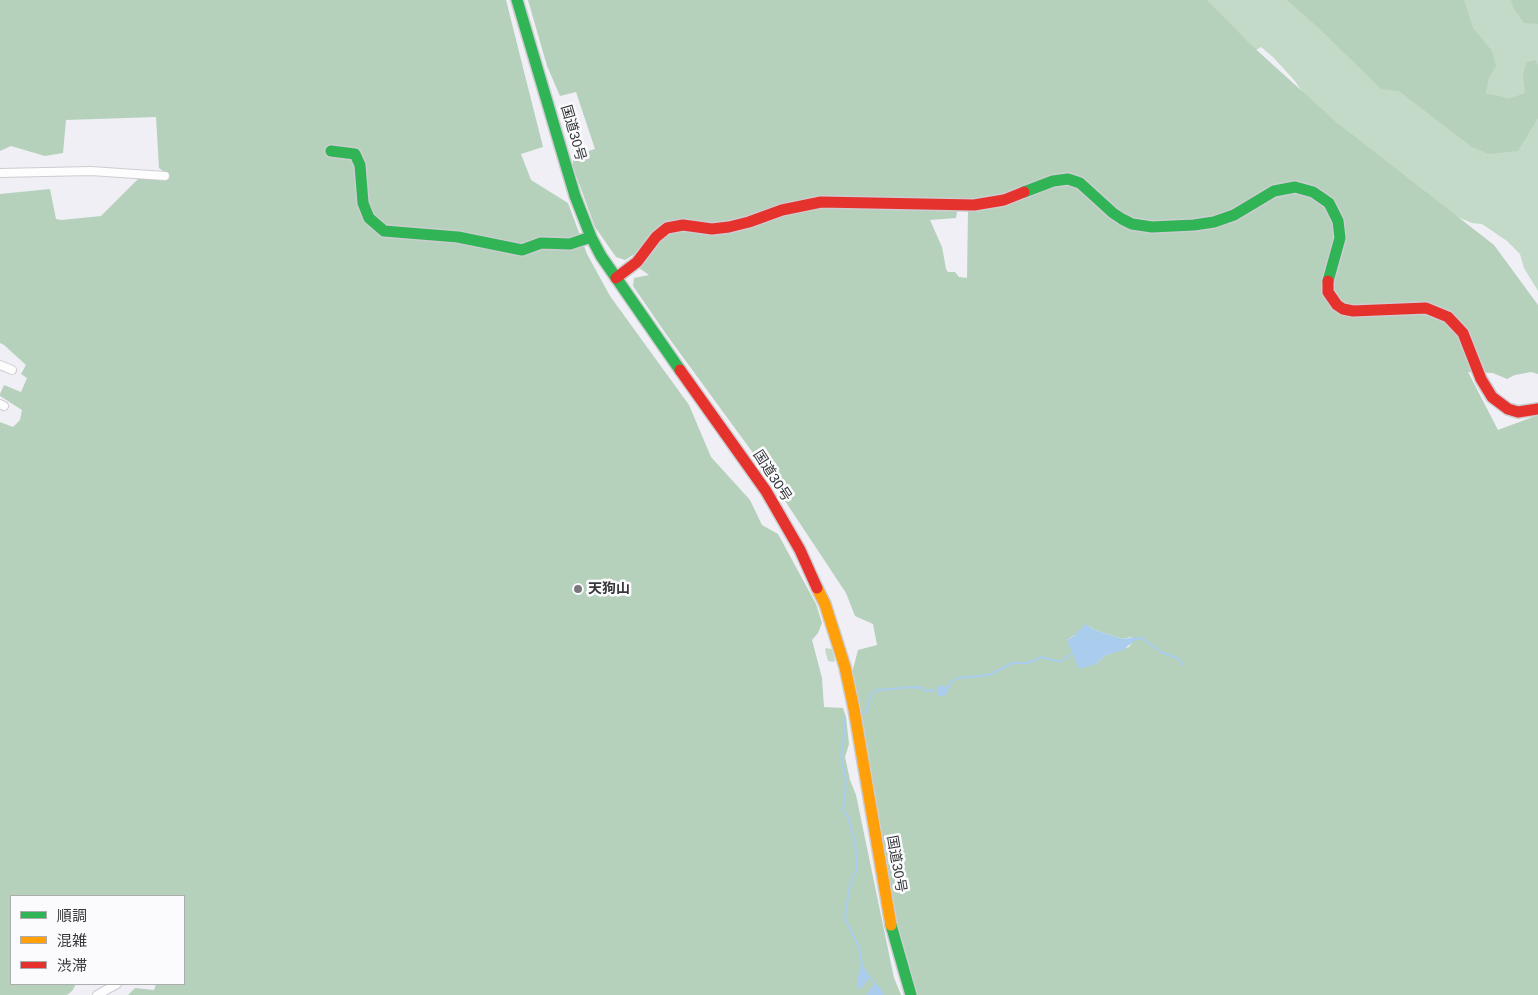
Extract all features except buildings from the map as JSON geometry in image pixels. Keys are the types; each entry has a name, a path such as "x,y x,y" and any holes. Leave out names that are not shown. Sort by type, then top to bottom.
{"main road":[{"name":"国道30号","path":"519,3 575,196 591,237 616,278 766,492 800,550 825,604 845,667 894,934 911,995"},
{"path":"330,151 355,154 360,165 363,203 369,218 384,231 458,237 522,250 541,243 570,244 591,237"},
{"path":"616,278 637,262 656,237 667,228 683,225 729,228 796,207 820,202 974,206 1004,200 1053,181 1068,178 1080,183 1122,219 1132,224 1152,227 1214,222 1234,215 1274,191 1295,187 1322,197 1328,203 1338,221 1340,238 1327,284 1328,292 1337,305 1343,310 1353,311 1426,308 1442,314 1463,333 1481,379 1492,397 1508,409 1518,412 1538,409"}],"street":[{"path":"0,173 91,171 165,176"},
{"path":"0,365 12,370"},
{"path":"97,995 115,985"}],"green space":[{"path":"0,0 506,0 543,147 521,154 531,180 568,203 587,254 610,296 689,405 711,457 750,500 762,525 778,534 816,604 822,623 818,633 812,640 822,678 824,707 843,708 846,717 849,744 845,757 850,780 856,795 894,978 901,995 128,995 135,988 154,990 156,985 185,985 185,895 10,895 10,985 75,985 67,995 0,995 0,422 13,427 20,420 22,410 0,396 0,394 4,385 21,392 27,378 21,374 26,365 0,343 0,194 50,189 56,219 61,220 101,216 138,179 168,179 167,174 159,168 156,117 66,120 63,153 45,156 11,146 0,151"},
{"path":"528,0 1207,0 1250,44 1336,122 1494,245 1538,305 1538,374 1531,372 1515,375 1507,379 1493,373 1468,372 1498,430 1538,415 1538,995 917,995 902,948 852,673 858,650 877,645 873,624 855,616 846,593 756,457 633,286 634,278 649,275 639,268 633,255 625,260 616,257 595,227 573,167 573,156 595,149 576,92 560,96 547,66","holes":["957,211 968,211 967,278 959,277 955,272 948,272 946,269 942,247 930,220 956,218","1089,626 1095,630 1123,639 1131,637 1133,641 1129,647 1106,655 1096,664 1067,640"]},
{"path":"1193,0 1535,0 1538,6 1538,291 1524,268 1520,254 1507,241 1482,224 1472,223 1446,212 1324,126 1295,81 1273,57 1261,47 1250,54"},
{"path":"1287,0 1464,0 1473,28 1492,51 1496,66 1489,77 1486,94 1509,99 1525,93 1523,74 1525,67 1527,62 1535,60 1538,65 1538,118 1518,151 1489,154 1472,147 1399,91 1381,89 1322,31"},
{"path":"1511,0 1538,0 1538,24 1524,23 1513,7"},
{"path":"826,648 832,649 835,661 828,661"}],"water":[{"path":"1085,624 1095,630 1123,639 1136,637 1137,639 1123,650 1106,655 1096,664 1079,669 1067,640 1074,636"},
{"path":"949,684 946,695 937,697 937,685 945,687"},
{"path":"862,961 865,969 884,995 866,995 874,984 869,978 861,989 858,988 857,980"}],"waterway":[{"path":"1134,639 1142,638 1161,652 1177,658 1181,661 1182,665"},
{"path":"949,687 951,682 958,678 989,675 1012,663 1028,663 1042,657 1061,661 1073,653"},
{"path":"861,714 866,712 872,693 877,690 913,687 921,687 926,691 934,690"},
{"path":"845,717 841,754 846,783 843,811 848,817 855,842 857,867 849,889 845,919 859,947 862,965"}],"traffic: fast":[{"path":"517,0 575,196 591,237 601,256 680,370"},
{"path":"331,151 355,154 360,165 363,203 369,218 384,231 458,237 522,250 541,243 570,244 591,237"},
{"path":"1024,192 1053,181 1068,179 1080,183 1122,219 1132,224 1152,227 1214,222 1234,215 1274,191 1295,187 1313,192 1329,203 1338,221 1340,238 1328,281"},
{"path":"891,925 911,995"}],"traffic: slow":[{"path":"817,588 825,604 845,667 891,925"}],"traffic: jam":[{"path":"616,278 637,262 656,237 667,228 683,225 712,229 729,227 782,210 821,202 974,205 1004,200 1024,192"},
{"path":"1328,281 1328,292 1337,305 1343,309 1353,311 1426,308 1448,317 1463,333 1481,379 1492,397 1508,409 1518,412 1538,409"},
{"path":"680,370 766,491 800,550 817,588"}],"place":[{"name":"天狗山","path":"578,589"}]}
